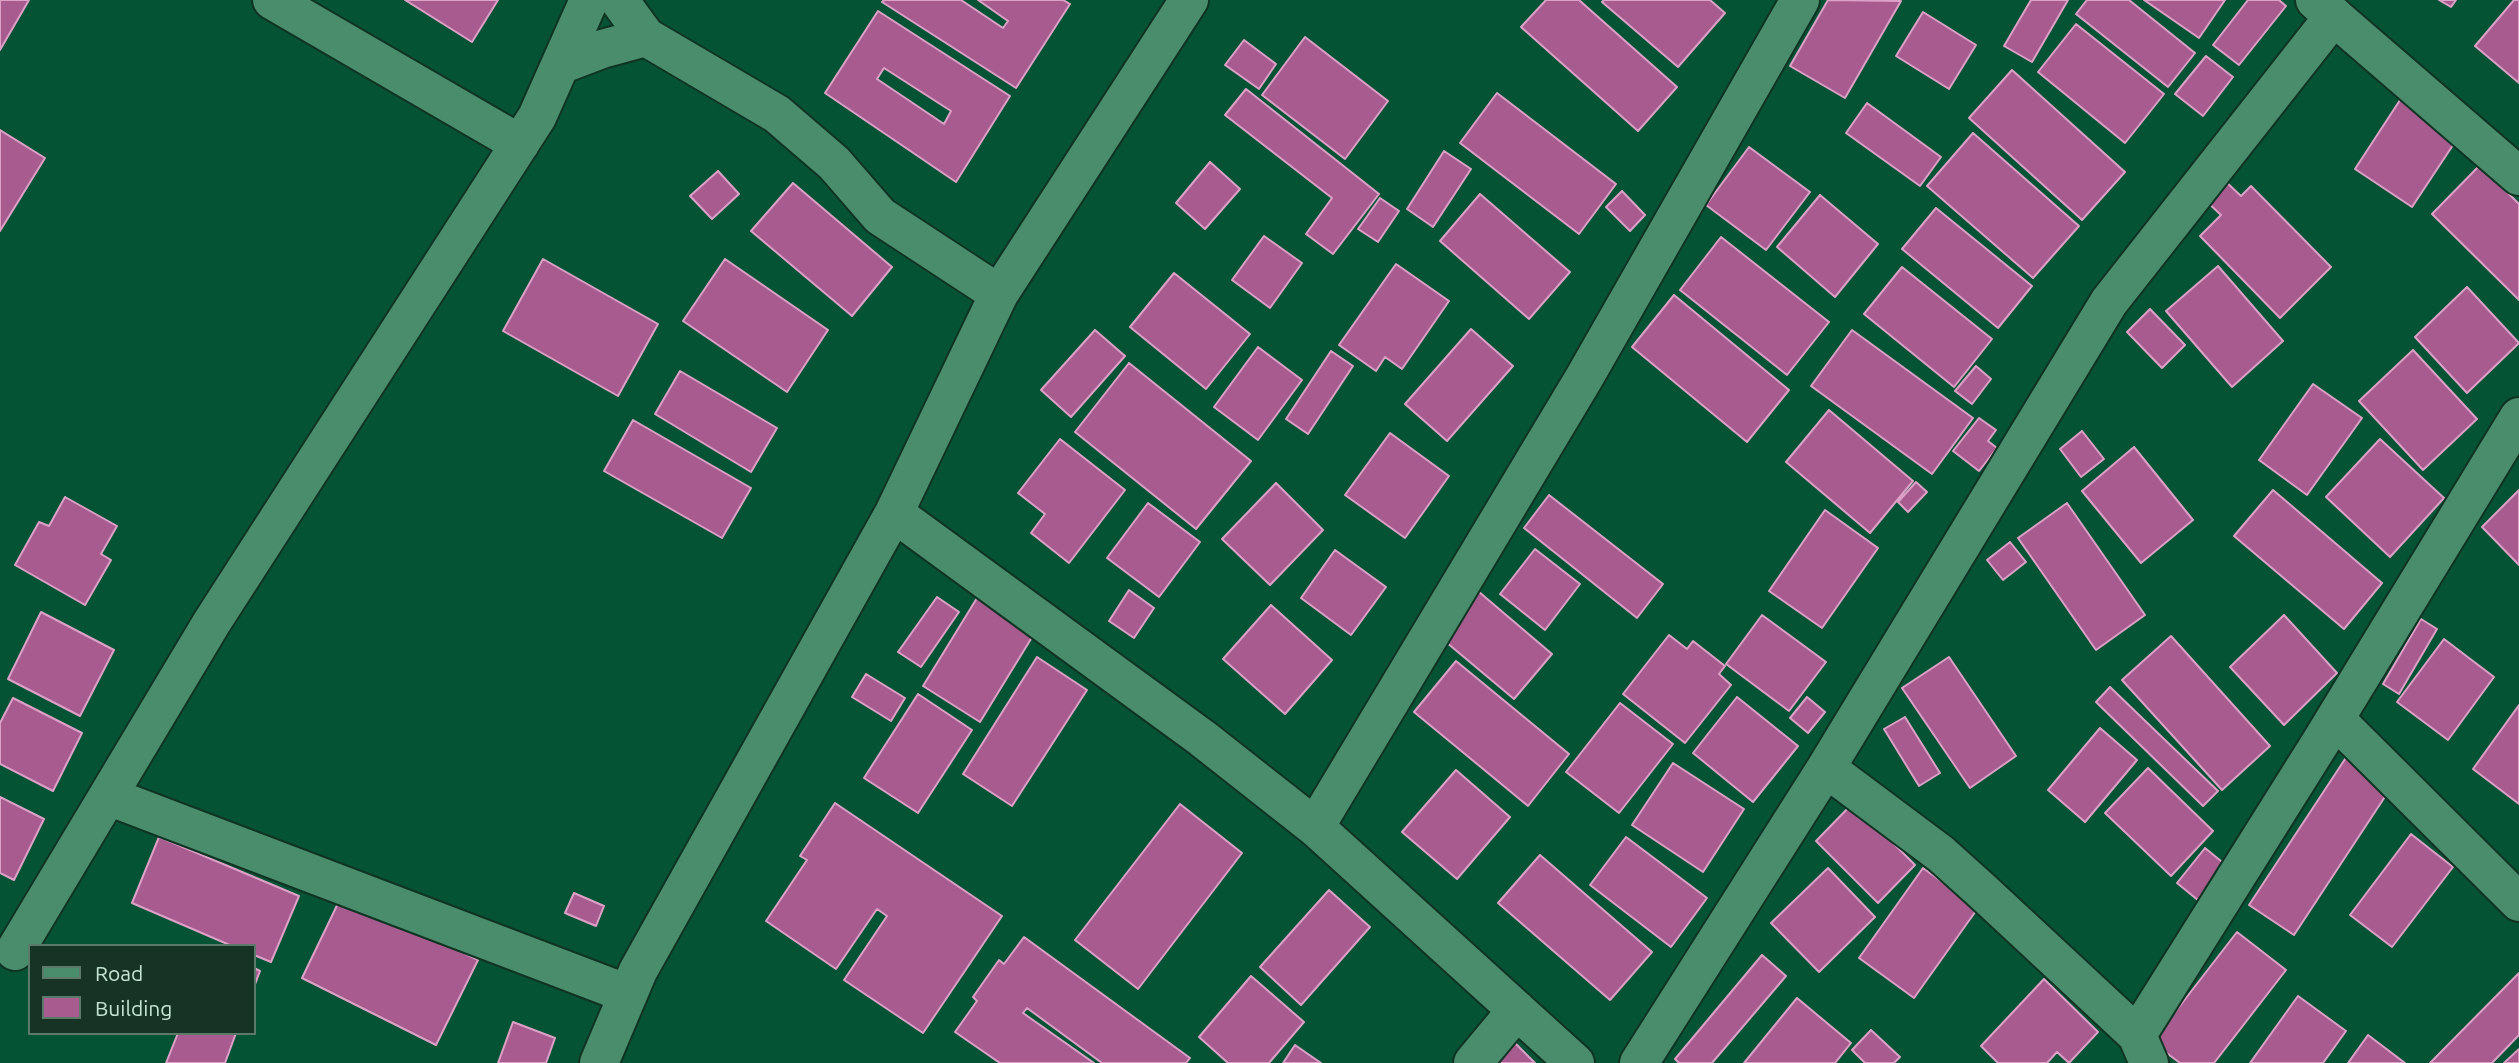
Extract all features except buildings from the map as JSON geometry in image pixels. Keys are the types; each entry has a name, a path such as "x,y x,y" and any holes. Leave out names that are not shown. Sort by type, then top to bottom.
{"street":[{"path":"272,0 520,144"},
{"path":"15,951 212,622 537,117 589,0"},
{"path":"619,0 646,37 777,114 834,163 880,216 999,294"},
{"path":"599,1063 628,993 652,947 894,513 999,294 1189,0"},
{"path":"1315,827 1584,377 1800,0"},
{"path":"1639,1063 1826,768 2109,302 2325,8 2519,176"},
{"path":"561,65 601,49 646,37"},
{"path":"1826,768 1941,854 2143,1049 2335,719 2519,417"},
{"path":"894,513 1202,738 1315,827 1575,1063"},
{"path":"2335,719 2519,902"},
{"path":"108,796 628,993"},
{"path":"1473,1063 1517,1010"}]}
